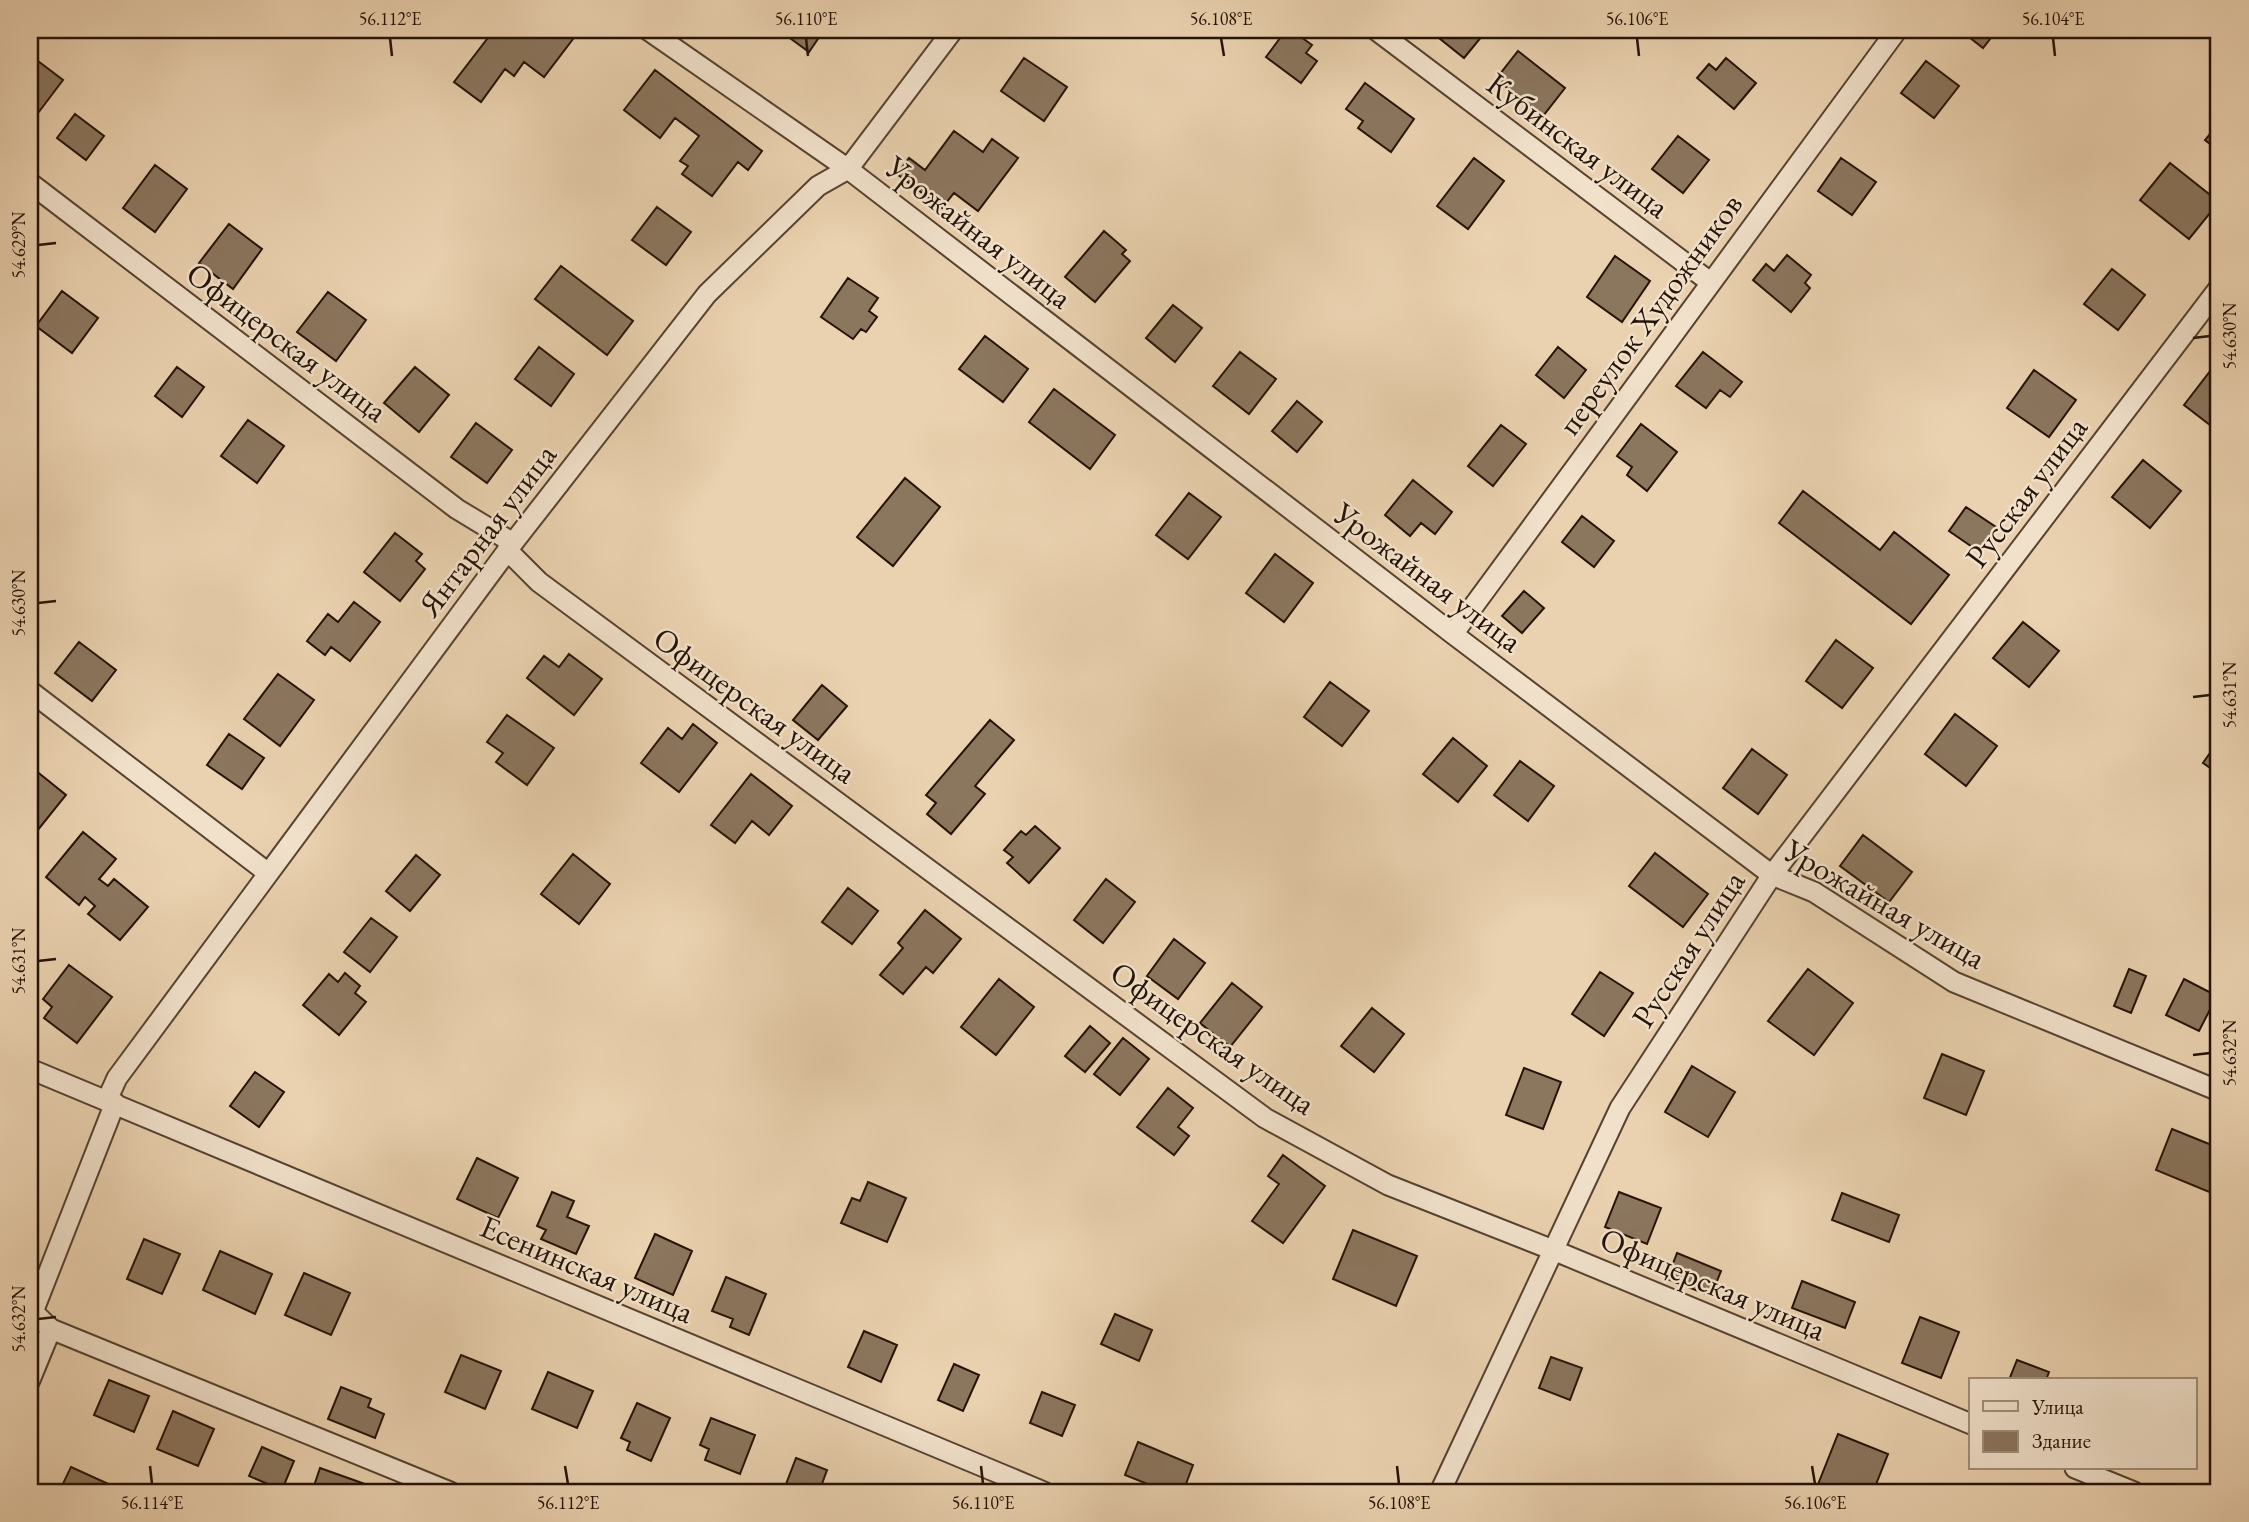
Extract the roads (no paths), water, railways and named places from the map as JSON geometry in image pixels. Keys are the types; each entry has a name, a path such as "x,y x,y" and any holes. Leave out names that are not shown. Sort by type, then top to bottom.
{"street":[{"name":"Урожайная улица","path":"648,30 848,169 1453,634 1772,874 1814,892 1954,982 2219,1091"},
{"name":"Янтарная улица","path":"31,1312 111,1101 117,1078 510,547 707,294 818,186 848,169 953,30"},
{"name":"Кубинская улица","path":"1376,30 1710,282"},
{"name":"переулок Художников","path":"1453,634 1897,30"},
{"name":"Офицерская улица","path":"30,183 510,547 539,582 1265,1118 1388,1185 1553,1250 1969,1423"},
{"name":"Русская улица","path":"1440,1492 1620,1108 1772,874 2219,288"},
{"path":"30,691 268,873"},
{"name":"Есенинская улица","path":"30,1069 1044,1492"},
{"path":"31,1312 51,1329 450,1492"},
{"path":"30,1380 51,1329"},
{"path":"2080,1470 2134,1492"}]}
